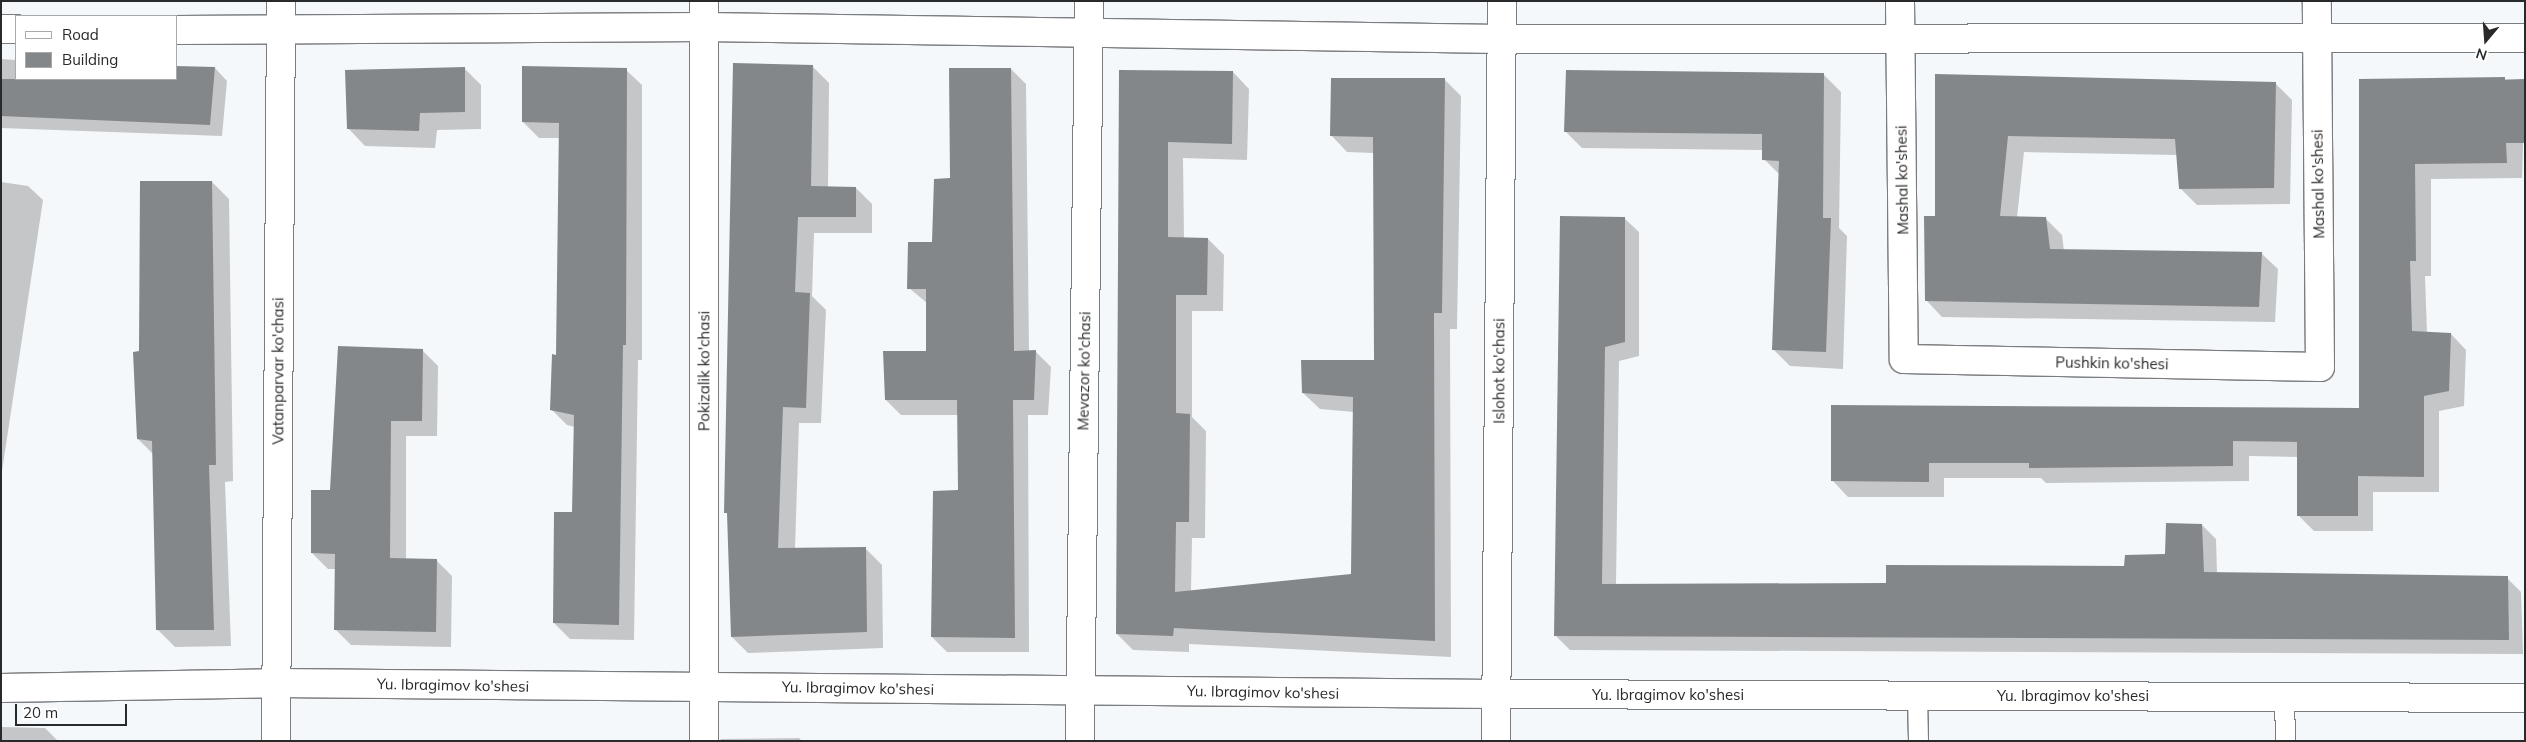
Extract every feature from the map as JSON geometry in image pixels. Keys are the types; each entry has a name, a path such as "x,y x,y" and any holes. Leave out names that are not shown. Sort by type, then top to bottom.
{"street":[{"name":"Vatanparvar ko'chasi","path":"276,741 281,1"},
{"name":"Mevazor ko'chasi","path":"1080,741 1089,1"},
{"name":"Islohot ko'chasi","path":"1496,741 1502,1"},
{"name":"Mashal ko'shesi","path":"1900,1 1904,359"},
{"name":"Mashal ko'shesi","path":"2317,1 2320,367"},
{"path":"178,30 281,32 704,14 1088,32 1501,39 2525,38"},
{"name":"Pokizalik ko'chasi","path":"704,14 704,741"},
{"path":"1,29 15,29"},
{"name":"Pushkin ko'shesi","path":"1904,359 2320,367"},
{"name":"Yu. Ibragimov ko'shesi","path":"1,688 276,683 1496,694 2525,698"}],"lane":[{"path":"1917,696 1918,741"},
{"path":"2284,698 2285,741"}],"building":[{"path":"733,63 813,65 811,186 856,187 856,217 798,217 795,292 810,293 806,408 783,407 778,548 866,547 867,632 731,637 727,513 724,513"},
{"path":"178,66 215,67 210,125 1,116 1,79 178,80"},
{"path":"522,66 627,68 626,345 623,345 619,625 553,623 554,512 572,512 574,415 550,410 552,354 556,355 559,123 522,122"},
{"path":"465,67 465,112 420,113 419,131 347,129 345,70"},
{"path":"949,68 1011,68 1014,351 1036,350 1034,400 1013,400 1015,638 931,637 933,491 958,490 957,400 885,400 883,351 926,351 926,289 907,289 908,242 932,242 934,179 950,178"},
{"path":"1119,70 1233,71 1232,144 1168,142 1168,237 1208,238 1207,295 1176,295 1176,413 1190,414 1189,522 1176,522 1175,592 1351,574 1353,397 1302,393 1301,360 1374,360 1373,137 1330,136 1331,78 1445,78 1442,313 1434,313 1435,641 1174,628 1173,636 1116,634"},
{"path":"1566,70 1824,73 1823,218 1831,218 1826,352 1772,350 1779,161 1762,160 1762,134 1564,132"},
{"path":"1935,74 2276,82 2274,188 2179,189 2175,139 2008,136 2000,216 2046,217 2050,249 2262,252 2259,307 1925,301 1924,216 1935,216"},
{"path":"2505,77 2505,80 2525,79 2525,143 2506,143 2507,163 2415,164 2416,261 2410,261 2412,331 2451,333 2449,391 2424,396 2424,477 2358,476 2358,516 2297,516 2297,442 2233,441 2233,466 2029,468 2029,463 1929,463 1929,482 1831,481 1831,405 2359,408 2359,79"},
{"path":"140,181 212,181 216,465 209,465 214,630 156,630 152,441 137,439 133,352 139,351"},
{"path":"1560,216 1625,217 1625,342 1605,347 1602,584 1886,583 1886,565 2124,566 2125,555 2165,554 2166,523 2202,524 2204,572 2508,576 2509,640 1554,636"},
{"path":"338,346 423,349 422,421 391,421 390,558 437,559 436,632 334,630 335,554 311,553 311,490 330,490"}]}
